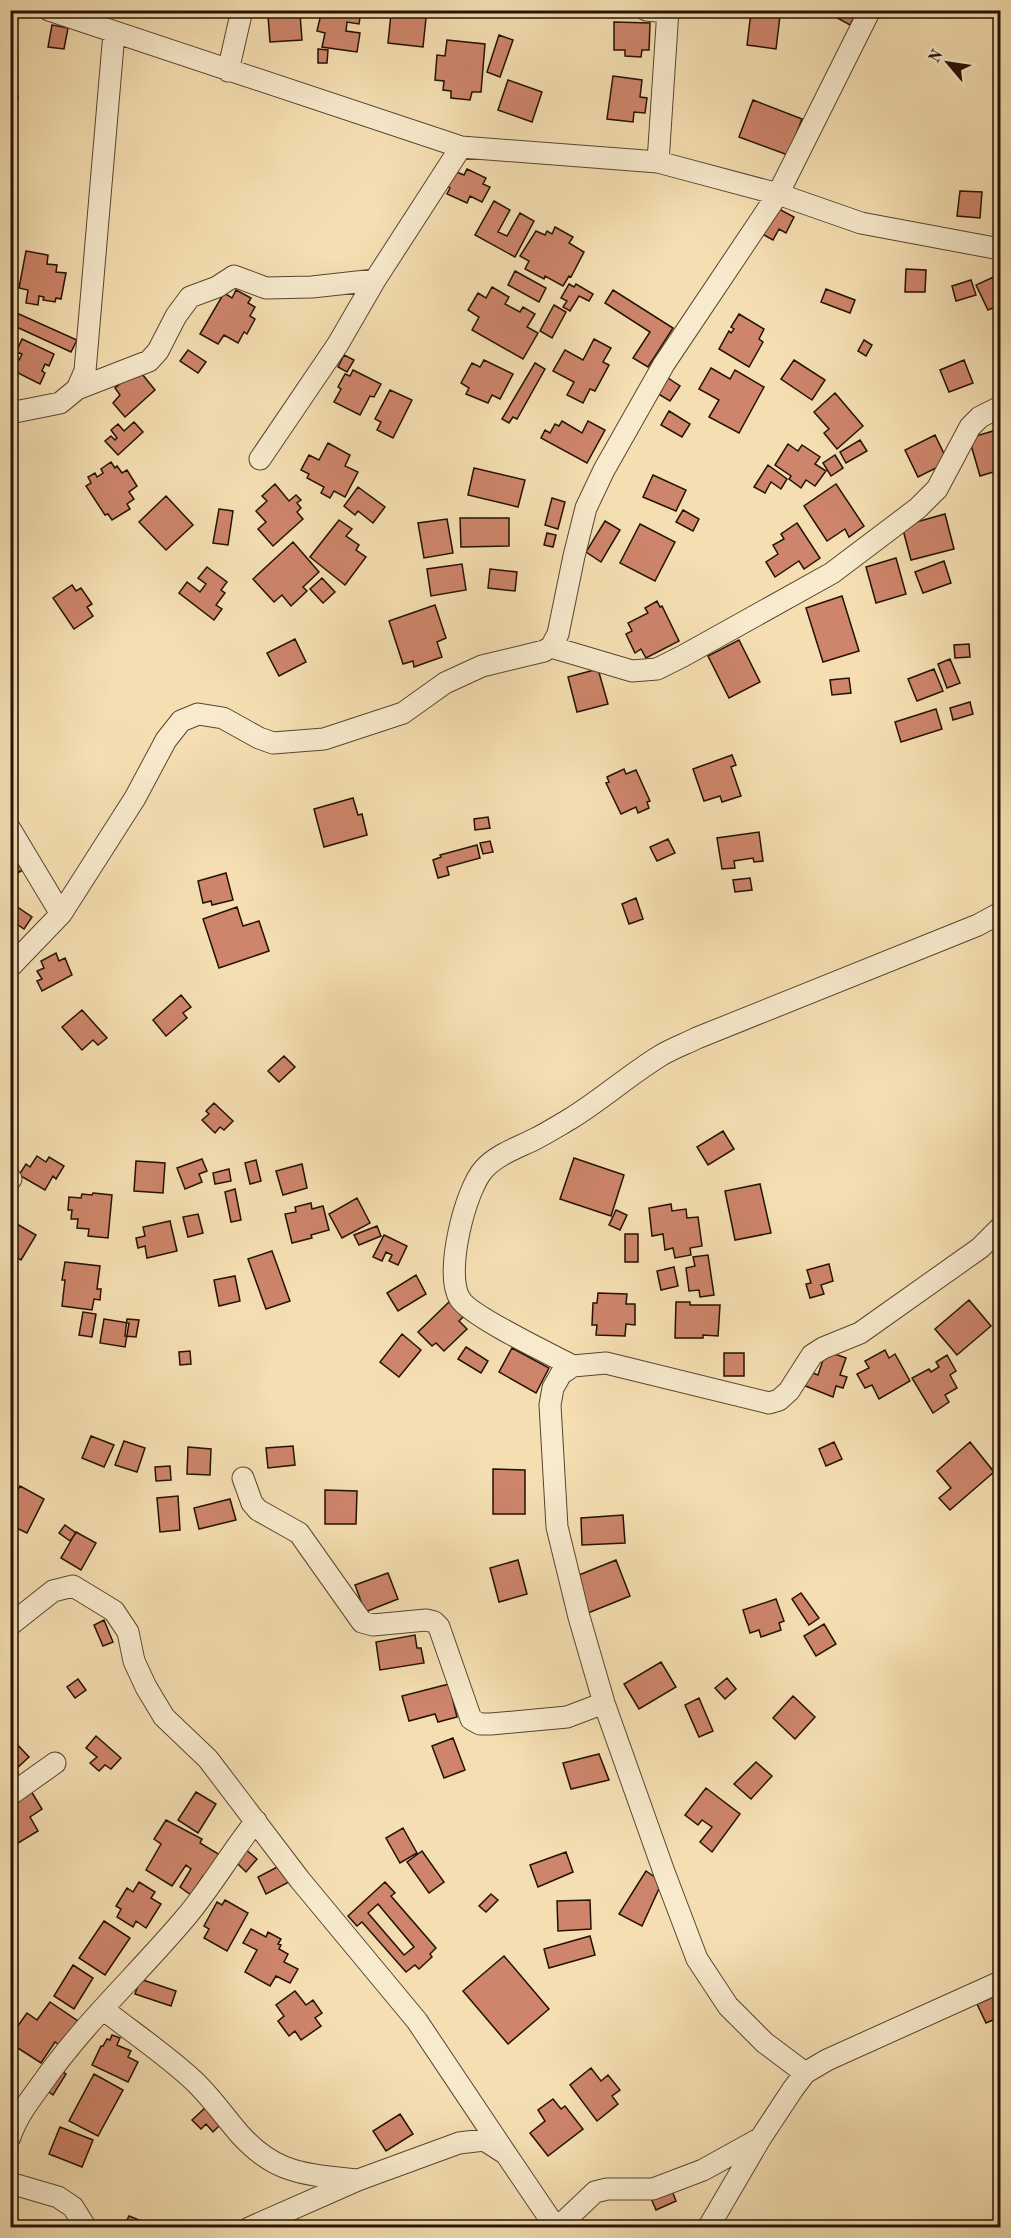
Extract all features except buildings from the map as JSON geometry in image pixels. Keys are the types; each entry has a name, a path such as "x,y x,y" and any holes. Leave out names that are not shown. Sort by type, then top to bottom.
{"street":[{"path":"49,10 462,147 658,162 778,194 861,223 1000,249"},
{"path":"228,71 242,10"},
{"path":"645,10 668,11 658,162"},
{"path":"10,967 61,914 135,798 166,740 181,721 198,714 223,718 273,743 324,739 403,712 445,683 482,666 544,651 551,647 558,634 586,508 604,470 664,364 778,194 870,10"},
{"path":"77,389 85,371 114,33"},
{"path":"260,459 338,344 375,280 462,147"},
{"path":"10,413 60,403 77,389 149,362 190,297 234,276 266,288 312,287 375,280"},
{"path":"551,647 632,671 657,669 683,656 832,573 918,508 938,489 970,427 980,417 1000,407"},
{"path":"10,829 61,914"},
{"path":"573,1366 476,1314 460,1299 456,1284 455,1254 461,1224 482,1171 496,1158 572,1117 661,1055 697,1038 978,925 1000,913"},
{"path":"804,2073 765,2043 728,2006 697,1959 664,1872 604,1703 579,1617 557,1527 550,1405 553,1388 561,1374 573,1366 606,1363 769,1403 779,1400 789,1391 812,1355 860,1333 972,1254 1000,1228"},
{"path":"243,1478 252,1503 258,1510 298,1533 362,1622 373,1625 426,1620 434,1622 439,1627 471,1719 480,1724 491,1724 567,1717 604,1703"},
{"path":"10,1625 53,1591 73,1586 114,1611 128,1632 134,1661 164,1717 208,1759 300,1880 417,2022 557,2228 595,2192 607,2188 653,2189 703,2169 760,2139"},
{"path":"10,1795 55,1763"},
{"path":"10,2137 23,2110 60,2058 187,1916 217,1878 231,1851 256,1821"},
{"path":"708,2228 760,2139 804,2073 827,2060 1000,1982"},
{"path":"103,2009 191,2078 214,2101 232,2126 257,2152 282,2167 304,2175 358,2180"},
{"path":"249,2228 358,2180 459,2143 484,2140 506,2154"},
{"path":"10,2183 58,2197 73,2207 86,2228"}]}
